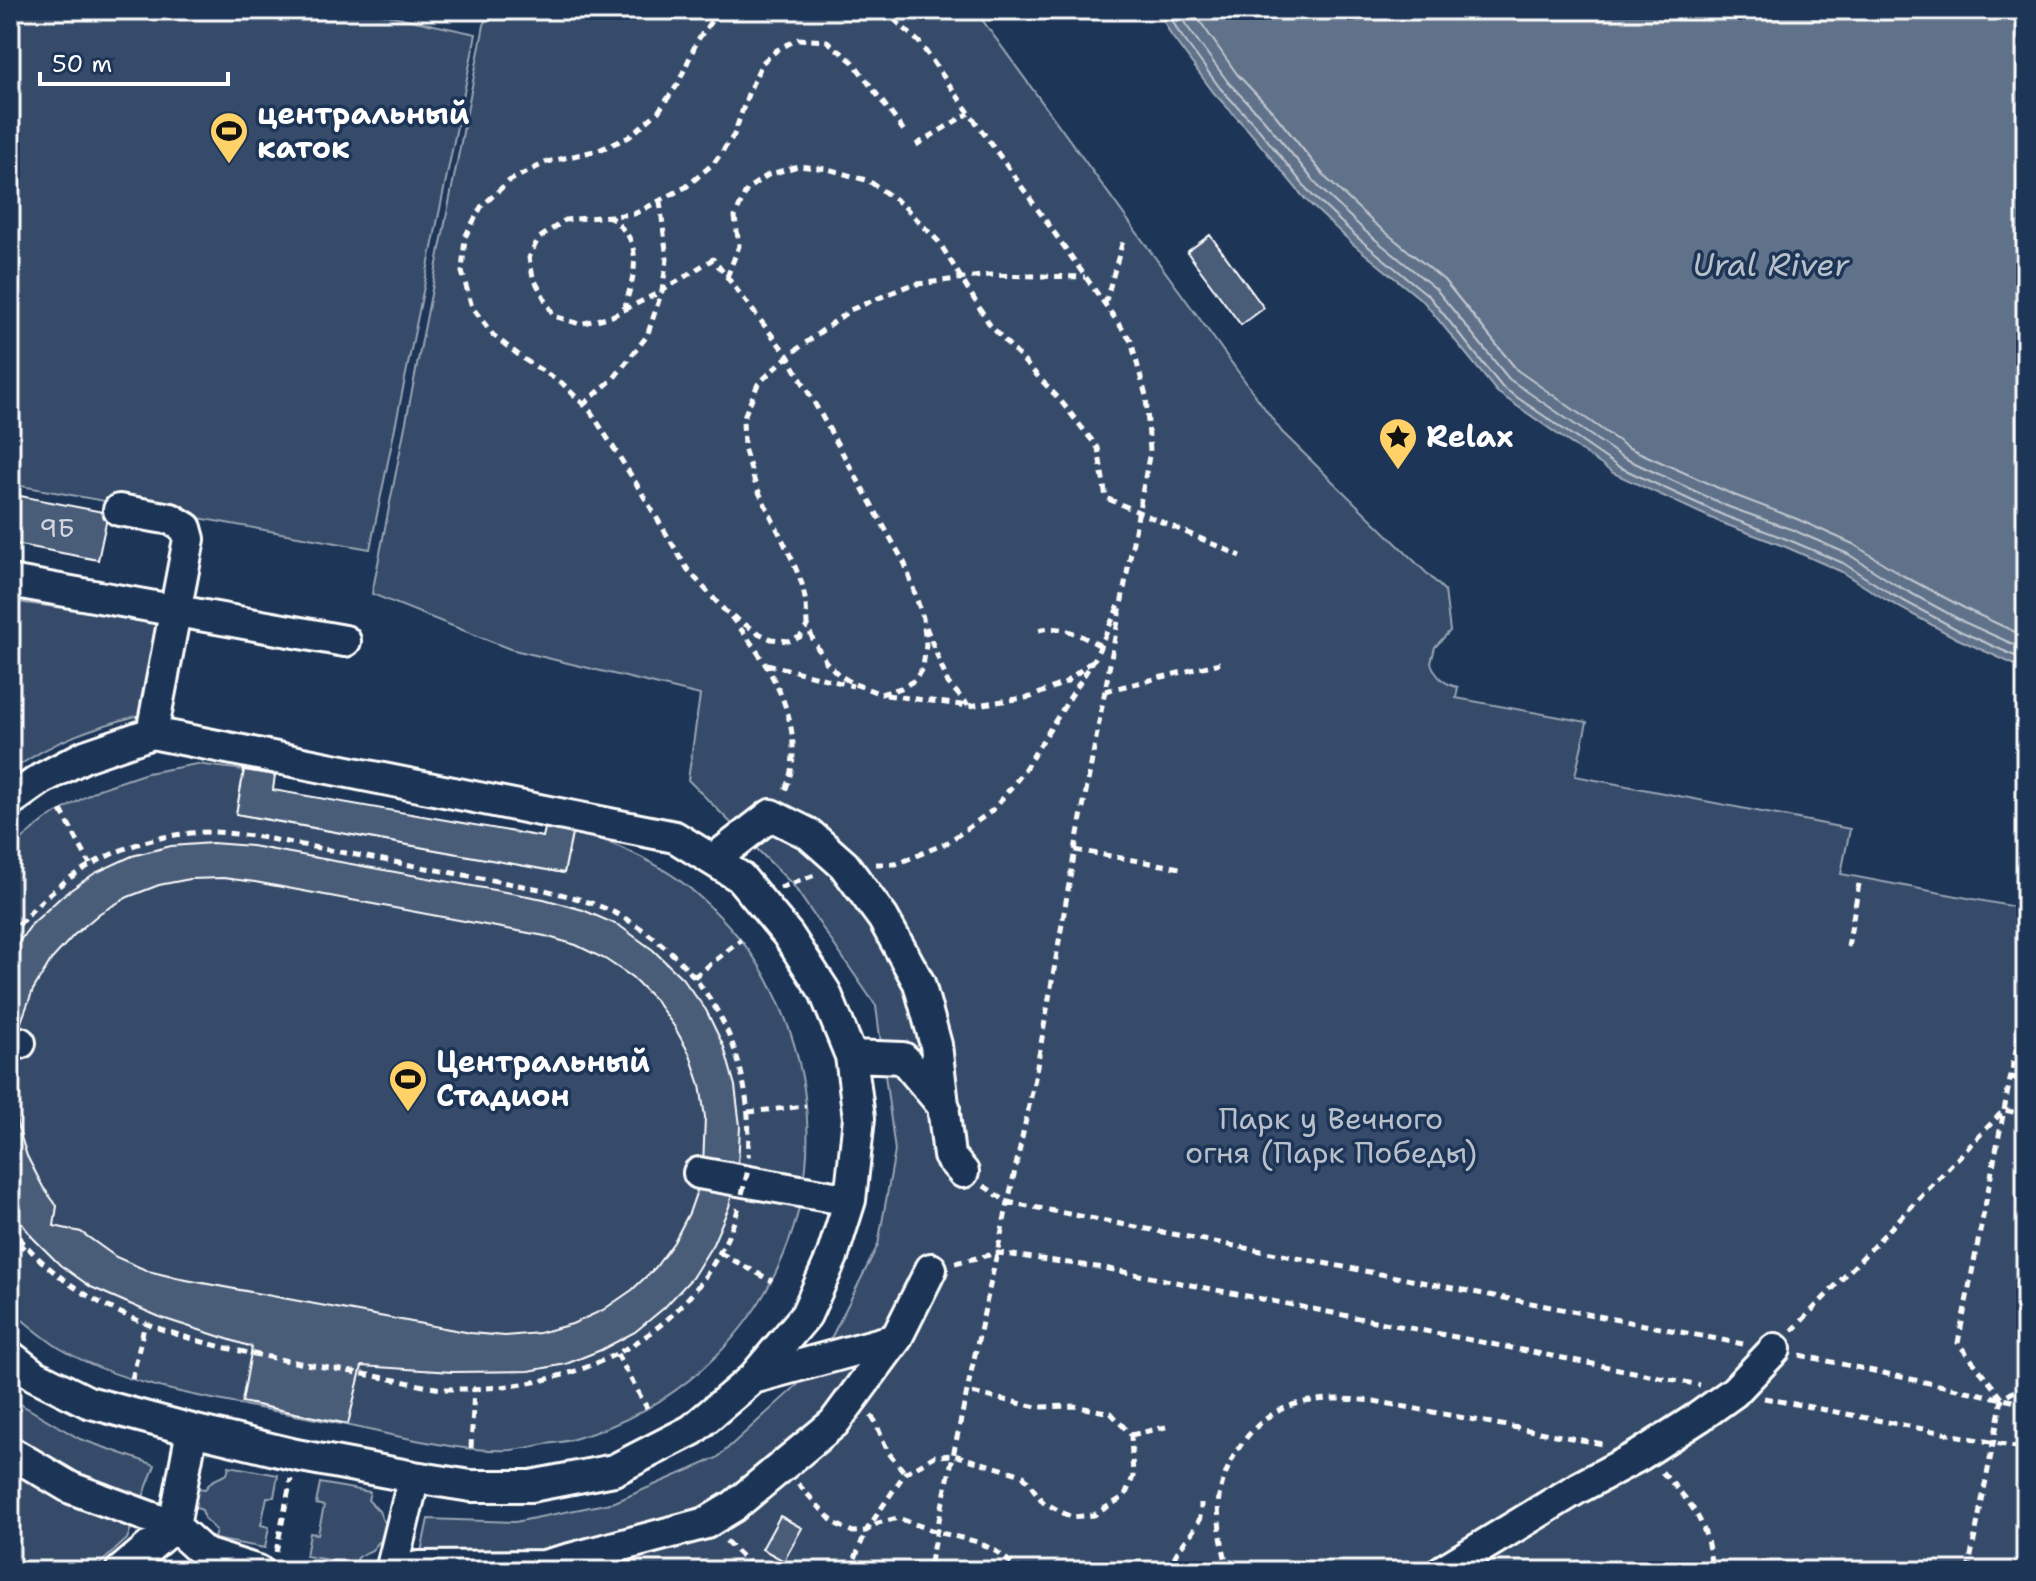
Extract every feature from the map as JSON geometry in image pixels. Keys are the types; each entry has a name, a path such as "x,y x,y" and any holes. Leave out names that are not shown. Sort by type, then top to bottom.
{"lane":[{"path":"119,510 171,519 186,528 189,539 152,733"},
{"path":"10,581 345,641"},
{"path":"10,801 41,779 85,756 152,733 675,837 740,877 788,935 825,992 851,1056 859,1118 850,1200 832,1257 806,1315 753,1378 692,1430 614,1470 531,1486 471,1486 296,1455 88,1402 34,1375 10,1356"},
{"path":"713,860 771,815 809,834 844,865 883,918 919,983 936,1045 949,1156 963,1172"},
{"path":"851,1056 903,1058 944,1107"},
{"path":"699,1173 850,1200"},
{"path":"401,1571 418,1567 475,1569 544,1566 706,1523 734,1506 834,1423 896,1339 931,1269"},
{"path":"753,1378 896,1339"},
{"path":"1442,1571 1699,1417 1734,1392 1775,1349"},
{"path":"121,1571 174,1526 192,1430"},
{"path":"10,1452 71,1488 174,1526 219,1565 267,1564"},
{"path":"391,1571 414,1477"}],"path":[{"path":"719,10 697,41 678,84 658,112 629,137 599,150 547,162 509,181 481,207 465,237 462,272 472,307 493,335 562,383 591,412 688,570 750,640 767,664 784,697 793,743 790,779 771,815"},
{"path":"884,10 919,42 1131,341 1146,396 1150,451 1035,1078 928,1571"},
{"path":"907,135 853,62 827,41 798,39 777,50 762,63 734,135 714,163 686,187 634,214 565,220 538,239 529,258 533,277 554,316 580,324 612,316 662,291 713,259 788,356 905,564 948,683 969,706"},
{"path":"916,145 969,113"},
{"path":"727,277 739,246 735,217 747,189 768,175 798,166 828,169 869,181 903,205 939,242 990,325 1060,400 1098,448 1106,498 1241,556"},
{"path":"583,405 614,378 647,336 662,291 667,259 660,201"},
{"path":"608,215 627,234 636,255 632,283 623,310"},
{"path":"1105,304 1124,237"},
{"path":"923,618 926,645 923,667 915,680 901,688 881,694 852,683 826,662 807,625 802,584 756,486 744,448 743,419 758,384 788,356 850,310 910,285 989,275 1086,277"},
{"path":"756,896 844,865 896,864 947,843 993,810 1021,775 1095,658 1123,596"},
{"path":"725,611 771,639 789,641 800,637 807,625"},
{"path":"1039,630 1059,628 1101,646"},
{"path":"767,664 881,694 969,706 1031,697 1066,682 1095,658"},
{"path":"1105,691 1220,663"},
{"path":"61,810 90,864"},
{"path":"10,936 24,917 55,888 90,864 129,846 170,836 212,832 254,836 586,900 625,918 659,942 694,977 715,1006 733,1044 745,1085 750,1127 748,1170 738,1211 720,1253 699,1286 670,1317 639,1342 567,1375 528,1382 445,1389 233,1351 145,1323 85,1296 52,1273 10,1226"},
{"path":"1075,850 1180,868"},
{"path":"1848,947 1860,878"},
{"path":"694,977 741,940"},
{"path":"2002,1399 1958,1343 2026,999"},
{"path":"2011,1077 2026,1080"},
{"path":"748,1112 806,1106"},
{"path":"1775,1349 2004,1110"},
{"path":"2004,1110 2026,1115"},
{"path":"963,1172 1007,1202 1775,1349 2026,1404"},
{"path":"10,1258 24,1245"},
{"path":"720,1253 772,1281"},
{"path":"931,1269 998,1253 1104,1268 2026,1449"},
{"path":"132,1379 145,1323"},
{"path":"617,1354 647,1408"},
{"path":"1968,1571 2002,1399 2026,1384"},
{"path":"471,1448 474,1388"},
{"path":"850,1571 866,1531 905,1473 935,1456 954,1455 1023,1475 1043,1502 1071,1517 1094,1515 1125,1496 1133,1477 1131,1435 1111,1413 1074,1406 1037,1407 967,1392"},
{"path":"854,1395 875,1421 888,1452 905,1473"},
{"path":"1229,1571 1224,1557 1219,1500 1228,1466 1245,1437 1269,1416 1298,1403 1338,1398 1374,1401 1598,1443 1640,1455 1655,1464 1700,1518 1709,1545 1712,1571"},
{"path":"1131,1435 1170,1426"},
{"path":"267,1564 296,1455"},
{"path":"781,1465 834,1523 853,1532 866,1531 878,1523 898,1518 978,1542 1022,1571"},
{"path":"1170,1571 1172,1559 1198,1522 1201,1503"},
{"path":"706,1523 757,1571"}],"green space":[{"name":"центральный каток","path":"13,10 364,10 476,34 370,549 10,484 10,28"},
{"name":"Парк у Вечного огня (Парк Победы)","path":"487,10 975,10 1282,432 1445,591 1450,631 1435,647 1431,663 1441,679 1458,687 1456,698 1587,722 1575,776 1850,829 1841,874 2026,909 2026,1571 417,1571 428,1519 515,1522 615,1502 717,1458 816,1368 878,1245 895,1151 876,1006 793,885 688,780 700,695 510,649 372,594"},
{"path":"10,601 168,622 151,712 77,735 43,751 10,772"},
{"name":"Центральный Стадион","path":"197,764 244,770 236,814 564,873 573,829 625,849 674,876 738,936 766,977 795,1048 807,1119 803,1189 784,1255 750,1316 703,1368 644,1410 574,1439 515,1450 480,1450 420,1441 146,1384 88,1363 61,1349 10,1310 10,849 45,820 99,789 147,773"},
{"path":"10,1398 80,1439 155,1465 127,1539 92,1571 10,1571"},
{"path":"229,1466 278,1475 274,1497 267,1497 261,1525 269,1527 265,1548 214,1539 216,1530 205,1519 202,1510 194,1507 197,1488 205,1489 212,1481 227,1474"},
{"path":"320,1483 370,1492 368,1500 379,1511 383,1521 391,1523 387,1543 379,1542 372,1550 358,1557 356,1565 306,1556 310,1533 318,1534 324,1506 316,1504"}],"water":[{"name":"Ural River","path":"1158,10 2026,10 2026,670 1956,638 1840,571 1722,523 1613,473 1497,392 1424,302 1353,244 1305,199 1214,93 1171,35"}],"building":[{"path":"1210,235 1264,308 1241,325 1187,252"},
{"path":"10,494 108,513 98,560 10,543"},
{"path":"244,770 275,775 273,790 543,837 546,824 573,829 564,873 236,814"},
{"path":"212,843 252,846 544,899 583,910 620,926 653,950 682,978 706,1010 724,1047 735,1086 740,1126 738,1167 703,1166 705,1117 700,1085 690,1055 655,1000 632,977 605,959 576,945 545,936 255,882 223,878 190,879 159,885 128,897 100,913 51,960 33,990 17,1036 10,1035 10,954 32,924 62,896 95,873 132,856 171,846"},
{"path":"10,1050 13,1055 12,1090 17,1124 27,1156 57,1206 54,1226 81,1232 116,1257 148,1271 181,1279 471,1333 505,1336 539,1333 572,1324 603,1310 632,1290 655,1268 674,1242 700,1182 733,1190 713,1244 692,1278 664,1308 635,1332 566,1364 529,1371 452,1372 362,1366 348,1424 242,1402 252,1347 162,1318 91,1287 60,1265 33,1238 10,1208"},
{"path":"780,1516 802,1528 784,1561 762,1549"}],"place":[{"name":"центральный каток","path":"229,165"},
{"name":"Relax","path":"1398,471"},
{"name":"Центральный Стадион","path":"408,1113"}]}
